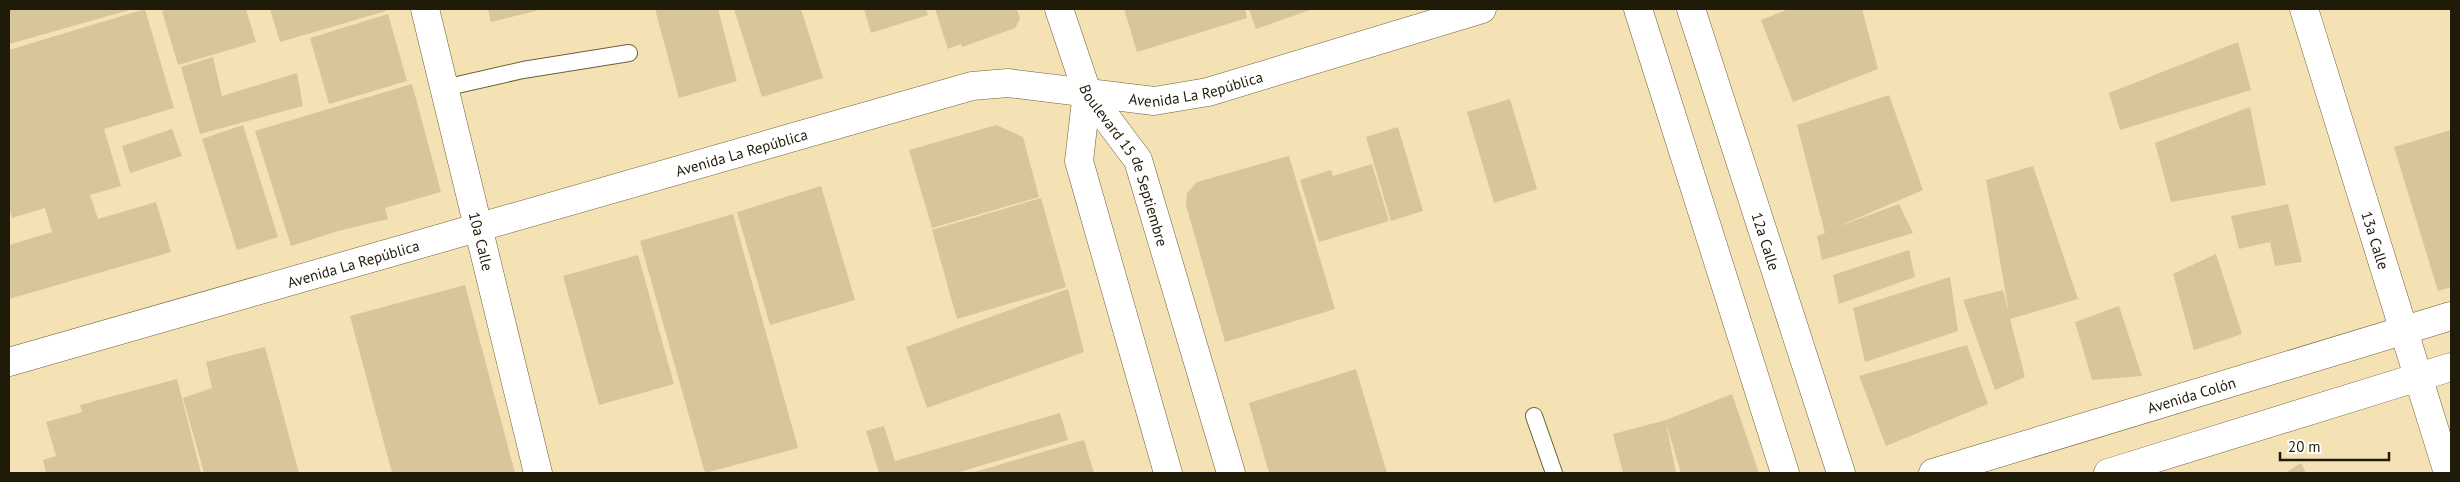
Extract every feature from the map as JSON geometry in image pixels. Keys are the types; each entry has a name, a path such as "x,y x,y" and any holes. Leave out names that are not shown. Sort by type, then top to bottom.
{"street":[{"name":"10a Calle","path":"425,9 538,473"},
{"path":"1059,9 1087,92"},
{"name":"Avenida La República","path":"9,362 972,86 1008,83 1154,101 1208,92 1482,9"},
{"path":"1638,9 1786,473"},
{"name":"12a Calle","path":"1691,9 1841,473"},
{"name":"13a Calle","path":"2304,9 2420,376 2448,473"},
{"name":"Boulevard 15 de Septiembre","path":"1087,92 1079,161 1168,473"},
{"name":"Boulevard 15 de Septiembre","path":"1087,92 1138,160 1230,473"},
{"name":"Avenida Colón","path":"1933,473 2451,316"},
{"path":"2108,473 2451,367"}],"lane":[{"path":"444,88 524,70 629,54"},
{"path":"1534,416 1554,473"}],"building":[{"path":"9,9 133,9 9,44"},
{"path":"145,9 174,108 104,129 121,186 90,195 98,219 156,202 171,252 9,299 9,245 52,232 45,208 12,218 9,207 9,50"},
{"path":"170,9 246,9 256,42 178,65 162,11"},
{"path":"270,9 385,9 386,11 280,42"},
{"path":"488,9 543,9 491,22"},
{"path":"655,9 718,9 737,81 679,98"},
{"path":"734,9 801,9 823,78 762,97"},
{"path":"864,9 926,9 928,15 871,33"},
{"path":"935,9 1017,9 1020,19 1015,28 962,47 961,44 948,49"},
{"path":"1124,9 1245,9 1247,18 1137,52"},
{"path":"1249,9 1313,9 1256,29"},
{"path":"1789,9 1862,9 1878,69 1793,102 1761,20"},
{"path":"388,14 407,81 329,104 310,38"},
{"path":"2238,42 2251,90 2120,130 2109,93"},
{"path":"213,57 222,96 297,73 303,106 200,134 181,67"},
{"path":"412,84 441,192 385,208 388,219 338,231 291,246 255,131"},
{"path":"1889,95 1923,190 1837,227 1899,204 1913,233 1822,260 1817,236 1825,233 1797,125"},
{"path":"1510,99 1537,189 1494,203 1467,112"},
{"path":"2250,107 2266,185 2171,202 2155,143"},
{"path":"243,125 278,237 237,250 202,139"},
{"path":"996,125 1023,137 1039,197 932,228 909,150"},
{"path":"1398,127 1423,211 1391,221 1366,137"},
{"path":"172,129 182,156 130,173 122,146"},
{"path":"2451,130 2451,287 2438,291 2394,147"},
{"path":"1289,156 1335,309 1225,342 1186,205 1187,193 1197,182"},
{"path":"1372,164 1389,221 1319,242 1300,180 1331,170 1333,176"},
{"path":"2033,166 2078,299 2010,319 2025,377 1995,390 1963,300 2003,290 2009,313 1986,180"},
{"path":"821,186 855,300 770,325 737,212"},
{"path":"1041,198 1066,287 957,319 932,230"},
{"path":"2288,204 2302,262 2275,266 2270,242 2239,249 2231,216"},
{"path":"733,214 798,448 705,473 640,241"},
{"path":"1909,250 1915,277 1839,304 1833,275"},
{"path":"2216,254 2242,334 2194,350 2173,274"},
{"path":"638,255 674,384 599,405 563,276"},
{"path":"1950,277 1958,331 1865,362 1853,308"},
{"path":"465,285 515,473 392,473 350,316"},
{"path":"1068,289 1084,352 927,408 906,347"},
{"path":"2119,306 2142,376 2092,380 2075,322"},
{"path":"1967,345 1988,404 1886,446 1859,376"},
{"path":"265,347 299,473 204,473 183,398 212,388 206,362"},
{"path":"1356,369 1387,473 1269,473 1249,403"},
{"path":"177,379 201,473 46,473 43,460 56,456 46,422 82,412 80,405"},
{"path":"1732,394 1759,473 1681,473 1666,423 1676,473 1623,473 1613,434 1666,420"},
{"path":"1060,413 1068,440 956,473 879,473 866,431 884,426 895,461"},
{"path":"1084,440 1094,473 971,473"},
{"path":"2301,463 2306,473 2285,473"}]}
